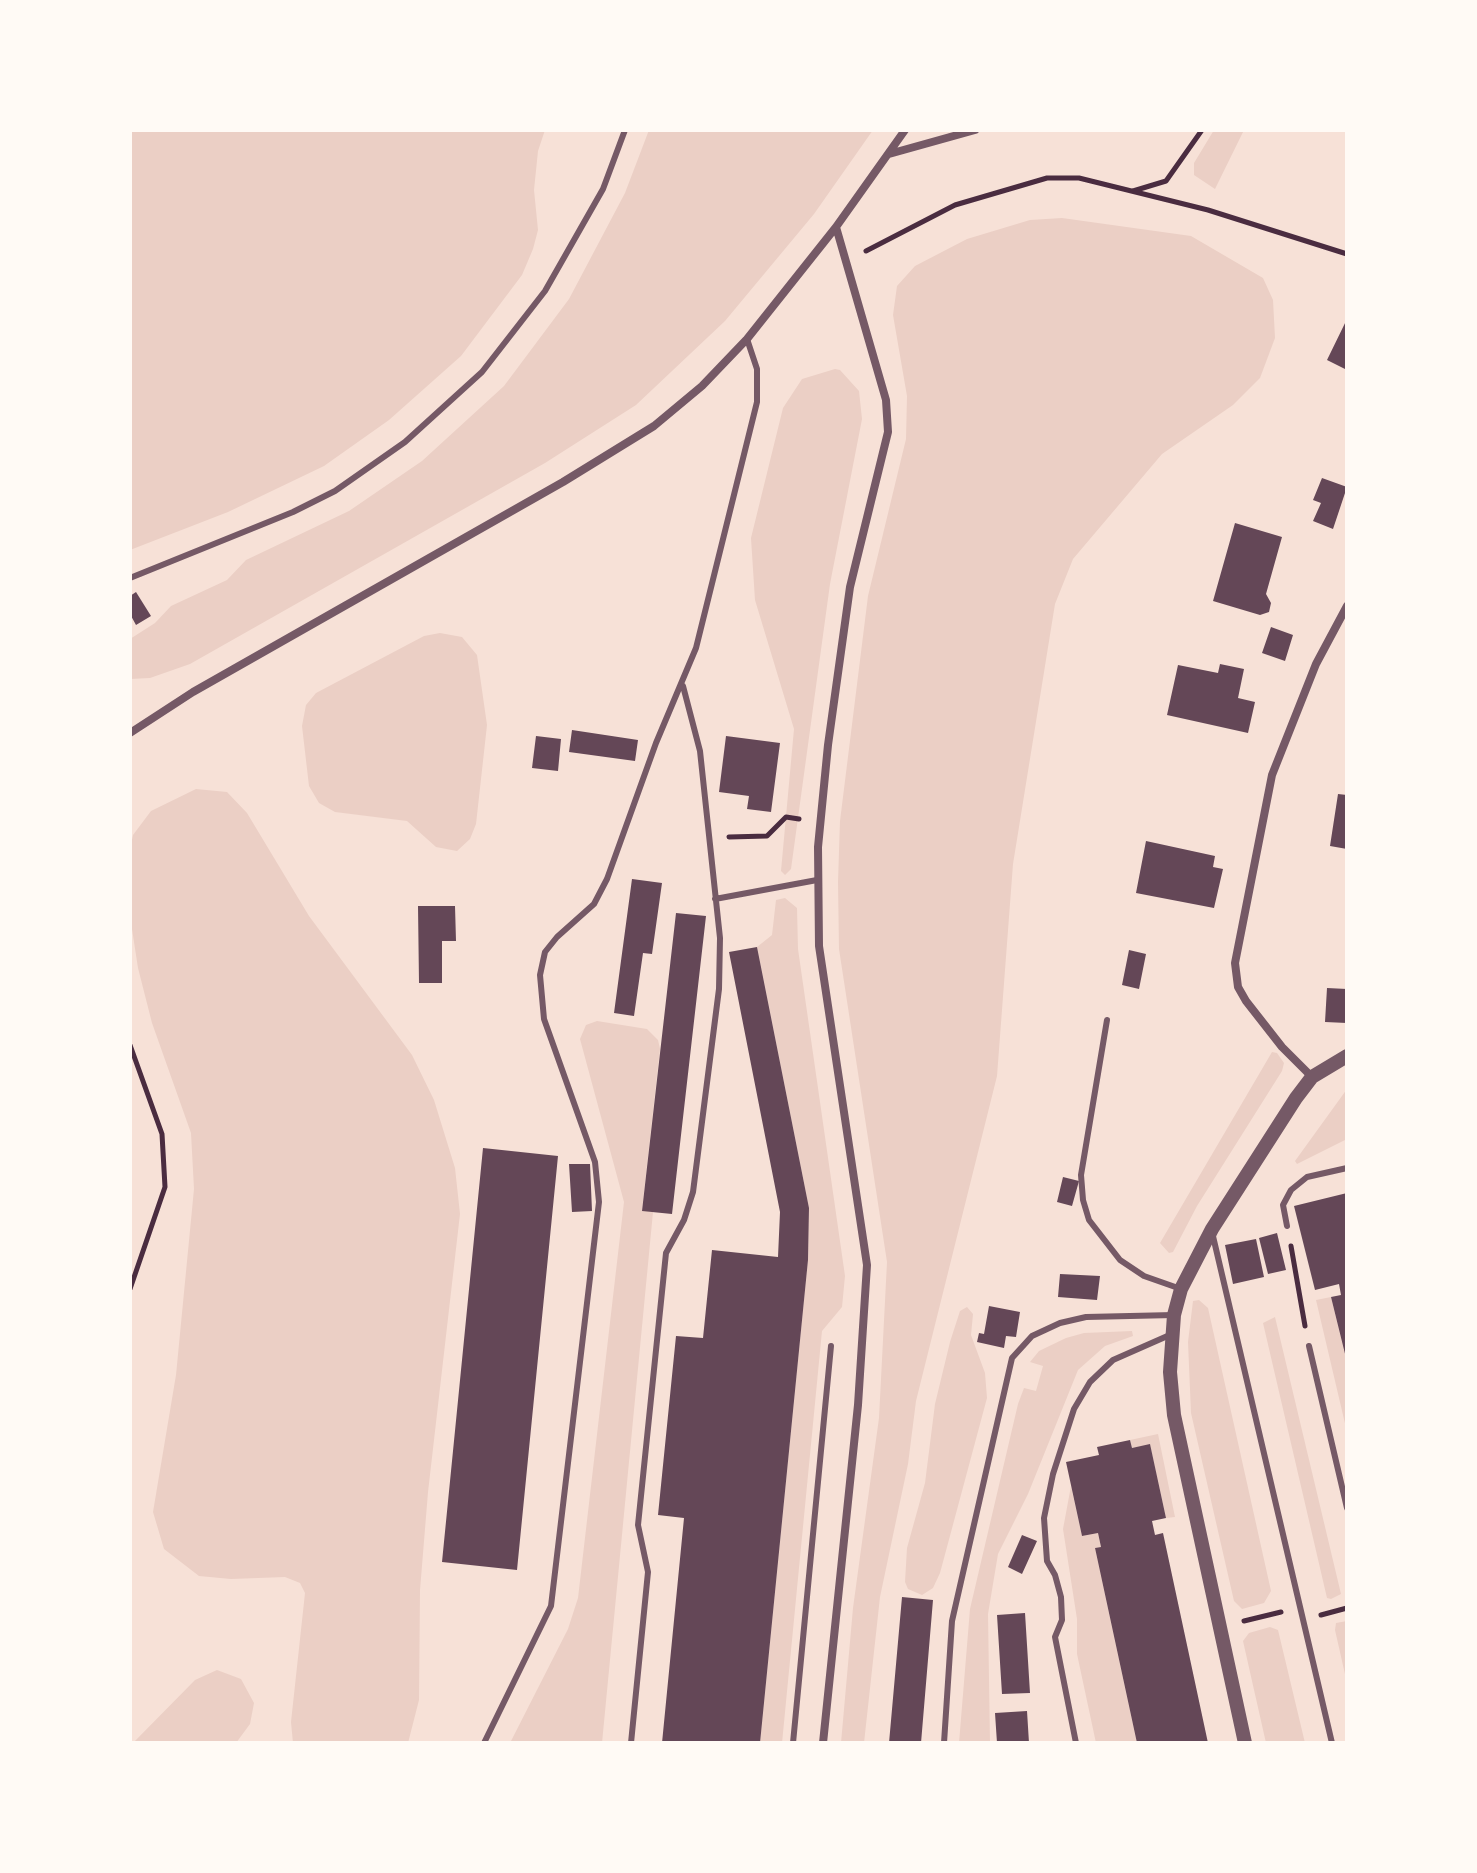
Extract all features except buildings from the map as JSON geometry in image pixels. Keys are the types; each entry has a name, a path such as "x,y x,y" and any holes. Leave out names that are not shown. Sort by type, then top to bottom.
{"street":[{"path":"130,733 193,692 563,482 654,426 702,386 747,339 836,227 905,130"},
{"path":"888,154 975,130"},
{"path":"823,1743 858,1405 867,1265 819,946 817,880 828,745 850,587 888,432 886,400 836,227"},
{"path":"1312,1077 1282,1047 1246,1001 1238,987 1235,963 1272,775 1316,664 1347,606"},
{"path":"1245,1743 1174,1415 1170,1372 1174,1315 1181,1289 1212,1229 1312,1077 1347,1056"}],"lane":[{"path":"130,578 293,512 335,491 405,442 482,372 545,291 603,189 625,130"},
{"path":"484,1743 551,1606 599,1202 595,1162 544,1019 540,975 545,952 594,904 607,879 656,743 683,686 757,402 757,369 747,339"},
{"path":"631,1743 648,1572 638,1525 666,1253 684,1220 693,1192 715,1020 720,938 700,751 683,686"},
{"path":"715,899 817,880"},
{"path":"1107,1020 1081,1175 1083,1200 1089,1220 1120,1260 1144,1276 1181,1289"},
{"path":"1287,1226 1283,1205 1291,1190 1307,1177 1347,1168"},
{"path":"1212,1229 1332,1743"},
{"path":"944,1743 952,1621 1012,1358 1032,1336 1060,1323 1086,1317 1174,1315"},
{"path":"1076,1743 1055,1637 1062,1620 1061,1597 1047,1561 1044,1518 1053,1474 1074,1409 1090,1382 1113,1360 1172,1334"},
{"path":"793,1743 831,1346"},
{"path":"1309,1346 1347,1508"}],"path":[{"path":"1132,191 1166,181 1202,130"},
{"path":"844,263 955,205 1047,178 1079,178 1132,191 1347,254"},
{"path":"708,837 767,836 786,817"},
{"path":"130,1045 162,1134 165,1187 130,1289"},
{"path":"1287,1226 1309,1346"}],"shaded area":[{"path":"130,130 545,130 538,151 534,190 538,230 533,249 522,275 461,356 389,420 324,466 228,512 130,550"},
{"path":"649,130 873,130 814,214 725,321 636,405 545,463 190,664 150,678 130,679 130,639 155,623 171,606 227,580 246,560 349,511 422,461 504,386 569,299 625,193"},
{"path":"1214,130 1244,130 1215,189 1194,175 1194,163"},
{"path":"1062,218 1191,236 1263,278 1273,300 1275,338 1260,378 1233,405 1162,454 1073,559 1055,604 1013,864 997,1076 916,1401 908,1464 880,1597 864,1743 841,1743 853,1608 879,1418 887,1262 839,949 840,821 868,596 906,439 907,396 893,315 897,286 915,266 967,239 1030,220"},
{"path":"840,370 859,391 862,419 830,584 791,869 785,875 781,871 794,729 755,600 751,538 783,408 802,379"},
{"path":"440,633 462,637 477,655 487,725 476,824 470,839 457,851 436,847 407,821 335,812 319,803 309,786 302,726 306,705 316,693 424,636"},
{"path":"196,789 227,792 247,813 309,916 412,1055 434,1100 455,1168 460,1214 428,1492 420,1590 419,1700 408,1743 293,1743 291,1722 305,1593 300,1583 285,1577 231,1579 199,1576 164,1549 153,1512 176,1375 194,1189 191,1133 152,1023 138,968 130,916 130,849 133,835 151,811"},
{"path":"785,898 797,908 798,949 845,1276 842,1307 822,1331 782,1743 760,1743 808,1260 809,1208 757,947 772,935 776,900"},
{"path":"597,1021 647,1029 658,1040 660,1049 642,1210 653,1212 602,1743 510,1743 568,1629 578,1598 624,1202 580,1039 586,1025"},
{"path":"1272,1052 1277,1053 1284,1063 1282,1071 1197,1206 1173,1252 1169,1253 1160,1243"},
{"path":"1347,1089 1347,1139 1297,1164 1295,1161"},
{"path":"1331,1297 1347,1363 1347,1432 1316,1300"},
{"path":"1199,1300 1208,1308 1271,1591 1264,1603 1242,1609 1234,1601 1191,1413 1188,1342 1193,1301"},
{"path":"967,1307 973,1314 971,1335 985,1373 987,1398 940,1573 933,1588 922,1595 908,1589 905,1582 907,1548 925,1483 935,1404 950,1342 960,1311"},
{"path":"1275,1317 1341,1594 1331,1599 1327,1598 1263,1323"},
{"path":"1132,1331 1133,1336 1105,1346 1078,1370 1028,1494 998,1554 988,1614 990,1743 959,1743 970,1609 1018,1404 1024,1388 1036,1391 1043,1366 1030,1362 1039,1351 1066,1338 1084,1333"},
{"path":"1158,1434 1175,1517 1166,1518 1150,1445 1132,1448 1130,1440"},
{"path":"1071,1486 1082,1536 1098,1533 1101,1547 1095,1548 1137,1743 1096,1743 1077,1654 1077,1619 1063,1529"},
{"path":"1347,1621 1347,1683 1335,1630 1336,1623"},
{"path":"1270,1627 1278,1630 1305,1743 1266,1743 1243,1641 1249,1633"},
{"path":"217,1670 241,1679 254,1703 250,1724 236,1743 133,1743 195,1680"}]}
